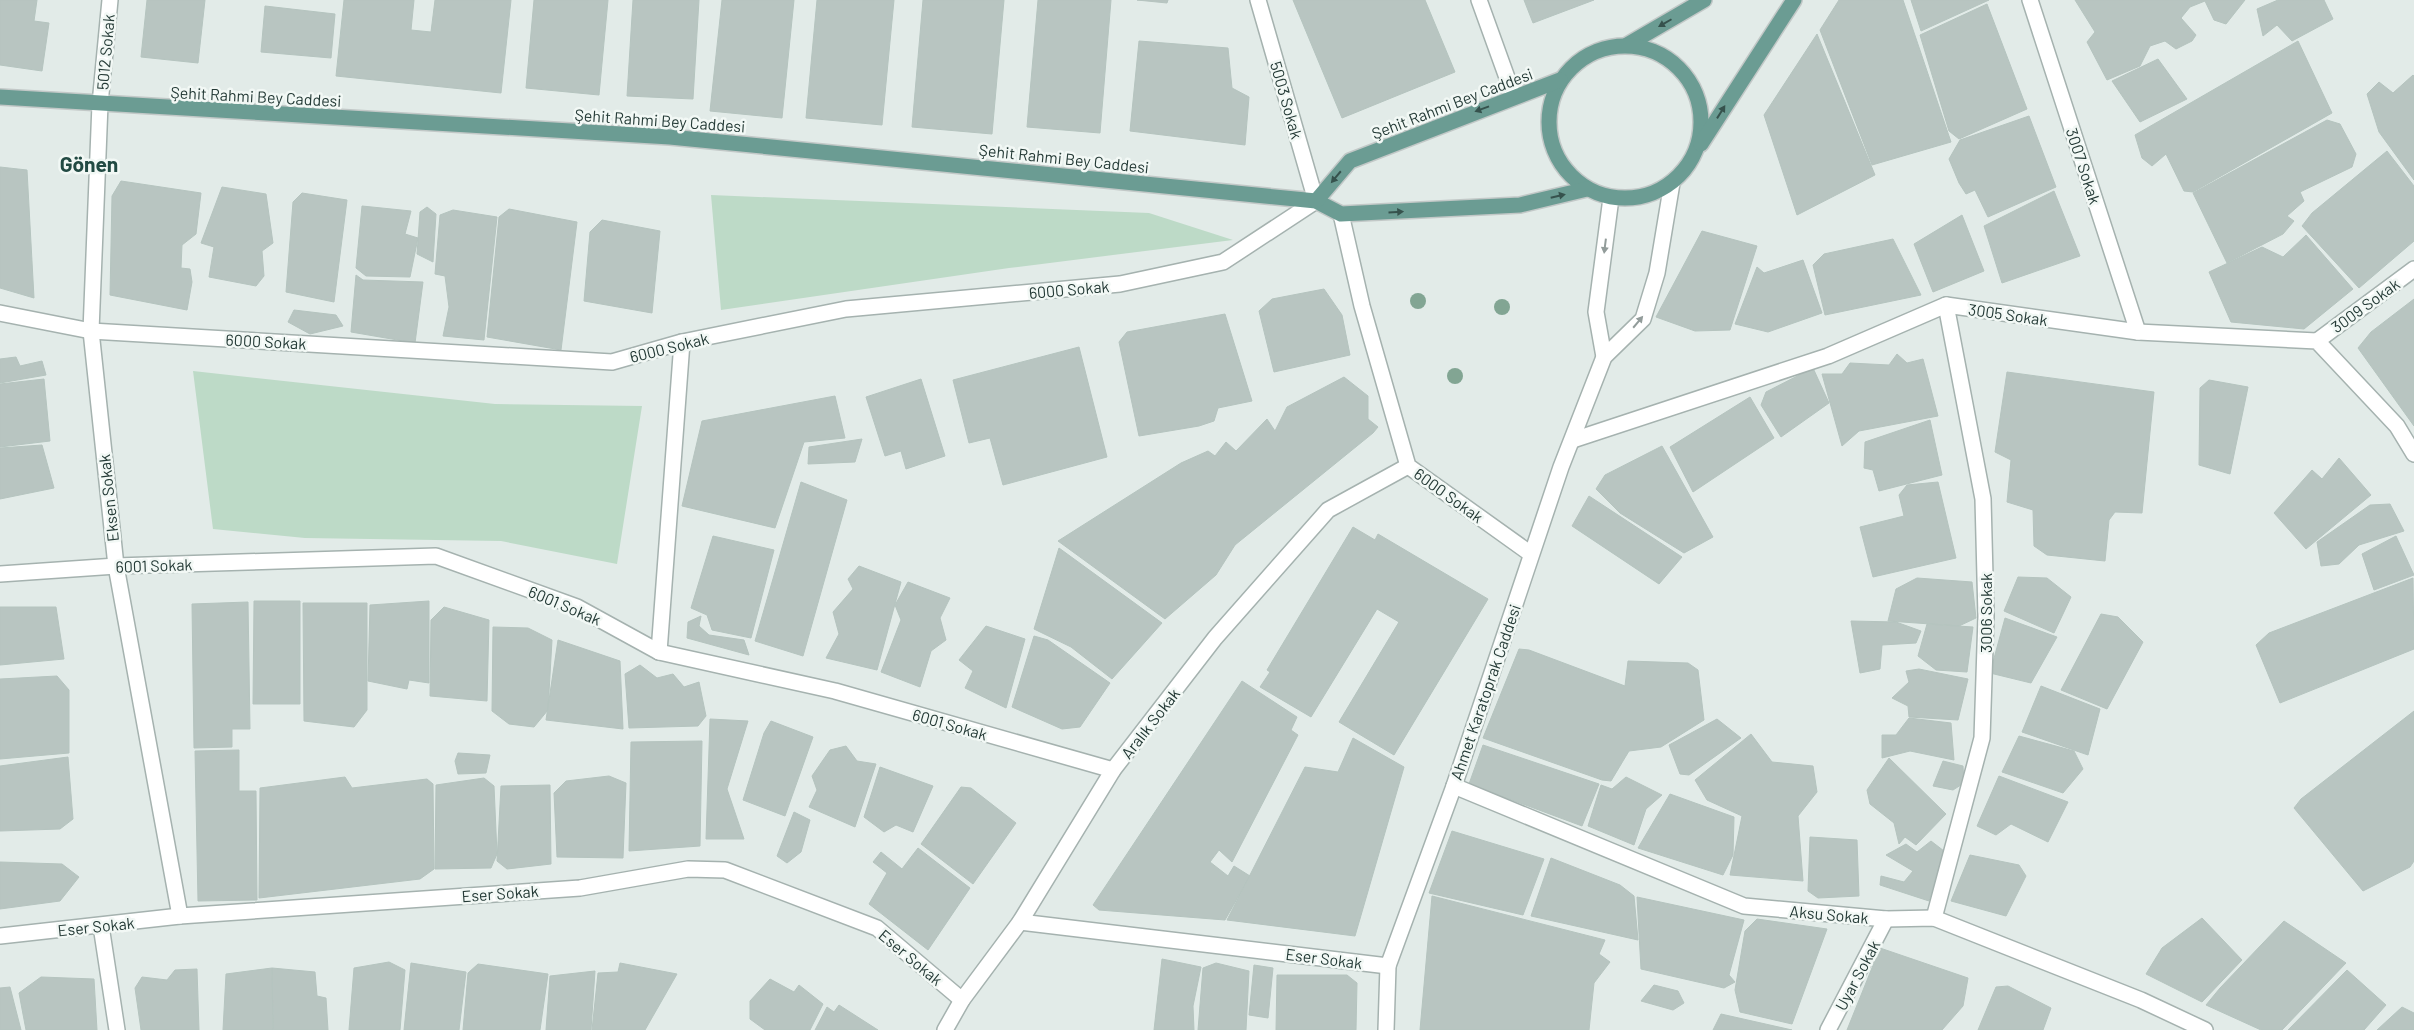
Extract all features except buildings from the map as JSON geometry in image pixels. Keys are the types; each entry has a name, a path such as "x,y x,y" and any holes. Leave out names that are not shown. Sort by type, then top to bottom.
{"main road":[{"name":"Şehit Rahmi Bey Caddesi","path":"1626,45 1704,0"},
{"name":"Şehit Rahmi Bey Caddesi","path":"1695,153 1701,129 1699,104 1690,81 1673,62 1651,50 1626,45 1600,49 1578,61 1560,80 1550,103 1548,128 1554,152 1567,174 1587,189 1610,198 1632,199 1653,194 1672,183 1685,169 1794,0"},
{"name":"Şehit Rahmi Bey Caddesi","path":"1316,201 1350,161 1560,80"},
{"name":"Şehit Rahmi Bey Caddesi","path":"0,97 670,136 1316,201 1341,214"},
{"path":"1341,214 1520,205 1587,189"}],"street":[{"name":"5012 Sokak","path":"100,104 110,0"},
{"name":"5003 Sokak","path":"1258,0 1316,201"},
{"path":"1479,0 1514,97"},
{"name":"3007 Sokak","path":"2030,0 2138,332"},
{"name":"Eksen Sokak","path":"100,104 91,331 116,566 180,916"},
{"name":"Ahmet Karatoprak Caddesi","path":"1386,1030 1388,966 1454,786 1561,467 1604,357 1643,319 1657,273 1672,183"},
{"path":"1604,357 1596,312 1610,198"},
{"name":"6000 Sokak","path":"0,313 91,331 612,362 682,342 846,309 1120,284 1223,262 1316,201"},
{"name":"6000 Sokak","path":"1341,214 1362,306 1408,466 1531,554"},
{"name":"3009 Sokak","path":"2317,340 2414,269"},
{"name":"3005 Sokak","path":"1573,440 1828,356 1946,305 2138,332 2317,340"},
{"name":"3006 Sokak","path":"1934,918 1982,738 1986,616 1983,499 1946,305"},
{"path":"2317,340 2397,426 2414,454"},
{"path":"659,652 682,342"},
{"name":"Aralık Sokak","path":"945,1030 962,1000 1020,922 1113,770 1215,638 1328,510 1408,466"},
{"name":"6001 Sokak","path":"0,574 116,566 436,556 577,607 659,652 835,691 1113,770"},
{"name":"Aksu Sokak","path":"1454,786 1744,906 1886,920 1934,918 2142,1000 2206,1030"},
{"name":"Eser Sokak","path":"0,936 180,916 580,888 688,869 726,870 877,928 962,1000"},
{"name":"Uyar Sokak","path":"1828,1030 1886,920"},
{"name":"Eser Sokak","path":"1020,922 1388,966"},
{"path":"102,926 117,1030"}],"green space":[{"path":"711,195 1149,213 1233,240 1009,268 721,310"},
{"path":"193,371 495,404 642,406 617,564 501,541 305,538 213,529"}],"district":[{"name":"Gönen","path":"89,163"}]}
